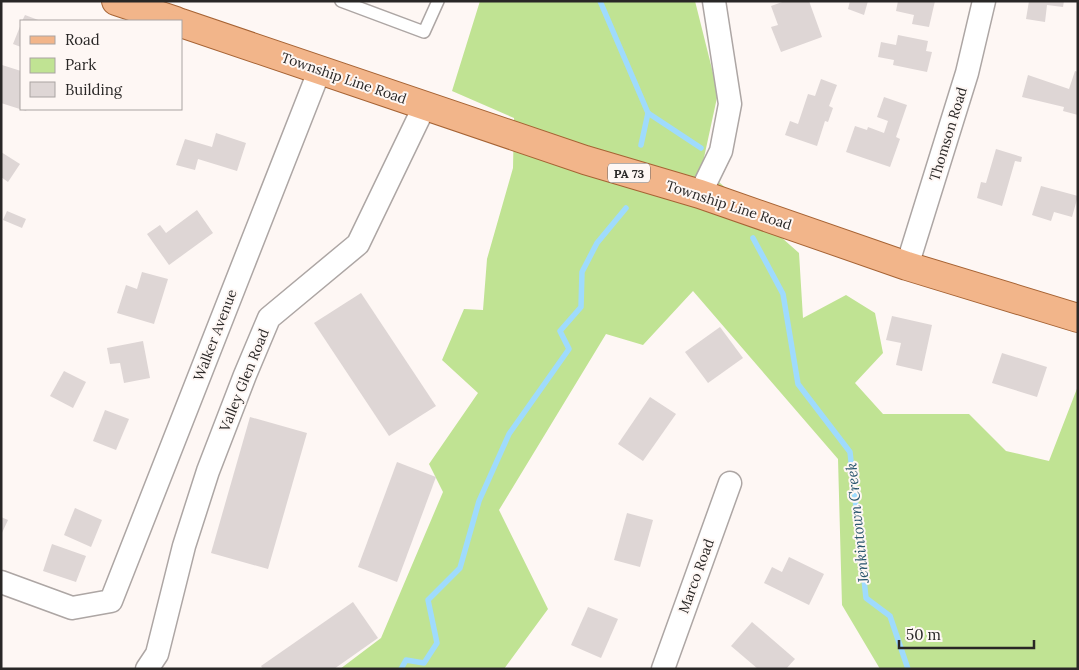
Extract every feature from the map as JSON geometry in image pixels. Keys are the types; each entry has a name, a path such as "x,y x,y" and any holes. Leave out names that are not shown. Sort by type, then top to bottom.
{"main road":[{"path":"123,2 173,20"},
{"name":"Township Line Road","path":"182,23 585,160 700,194 907,266 1078,318"}],"street":[{"path":"700,194 721,151 730,104 714,1"},
{"name":"Thomson Road","path":"907,266 967,73 984,1"},
{"name":"Walker Avenue","path":"1,582 72,608 111,601 320,69"},
{"name":"Valley Glen Road","path":"147,669 157,654 184,546 208,471 269,318 358,244 425,106"},
{"name":"Marco Road","path":"665,668 730,483"}],"lane":[{"path":"341,1 424,32 438,1"}],"green space":[{"path":"480,1 695,1 718,93 702,167 799,253 803,318 846,295 875,313 883,353 855,383 883,414 969,414 1006,451 1049,461 1078,386 1078,669 880,669 842,605 838,459 693,291 643,345 606,334 499,510 548,609 504,669 340,669 381,638 443,492 429,464 478,393 442,360 464,309 483,310 487,259 513,168 514,118 452,91"}],"building":[{"path":"785,1 809,1 822,37 781,52 771,27 778,25 771,6"},
{"path":"850,1 868,1 864,15 848,9"},
{"path":"898,1 935,1 929,27 912,24 914,15 896,11"},
{"path":"1029,1 1064,1 1063,7 1047,5 1045,22 1026,19"},
{"path":"25,15 38,20 22,20"},
{"path":"20,26 20,47 13,44"},
{"path":"898,35 928,41 926,51 932,52 927,72 893,65 894,60 878,57 881,42 896,45"},
{"path":"2,65 20,71 20,109 1,103"},
{"path":"1075,71 1078,72 1078,115 1063,111 1064,107 1022,97 1028,75 1069,89"},
{"path":"821,79 837,85 829,106 833,108 828,122 825,121 817,146 785,135 790,121 798,124 808,94 815,96"},
{"path":"884,97 907,105 896,137 900,139 890,167 846,152 855,126 867,130 868,127 884,133 888,121 877,117"},
{"path":"216,133 246,143 237,171 198,159 195,170 176,165 185,139 212,147"},
{"path":"996,149 1022,157 1021,162 1015,161 1002,206 977,198 981,182 986,183"},
{"path":"1,152 20,164 8,182 1,177"},
{"path":"1041,186 1078,196 1072,217 1054,212 1051,221 1032,215"},
{"path":"197,210 213,233 169,265 147,234 160,225 166,233"},
{"path":"7,211 26,219 22,228 3,220"},
{"path":"142,272 168,279 154,324 117,313 126,285 137,289"},
{"path":"361,293 436,406 389,436 314,323"},
{"path":"892,316 932,325 922,371 896,365 901,343 886,340"},
{"path":"720,327 743,358 708,383 685,352"},
{"path":"143,341 150,378 124,383 120,363 110,364 107,348"},
{"path":"1002,353 1047,367 1037,397 992,383"},
{"path":"64,371 86,382 73,408 50,396"},
{"path":"650,397 676,414 643,461 618,444"},
{"path":"105,410 129,419 116,450 93,441"},
{"path":"250,417 307,433 268,569 211,553"},
{"path":"397,462 436,477 397,582 358,567"},
{"path":"75,508 102,520 91,547 64,535"},
{"path":"627,513 653,520 640,567 614,560"},
{"path":"1,517 8,520 1,535"},
{"path":"52,544 86,556 76,582 43,571"},
{"path":"789,557 824,574 809,605 764,583 772,567 782,572"},
{"path":"353,602 378,638 334,669 263,669 261,666"},
{"path":"588,607 618,619 601,658 571,645"},
{"path":"752,622 795,659 786,669 758,669 731,646"}],"waterway":[{"name":"Jenkintown Creek","path":"600,1 648,113 701,148"},
{"path":"641,145 648,113"},
{"path":"401,669 406,660 424,663 437,643 428,600 460,568 479,501 509,434 569,349 560,331 581,307 582,272 597,243 626,208"},
{"name":"Jenkintown Creek","path":"753,238 783,294 798,384 850,452 866,598 890,616 908,669"}]}
